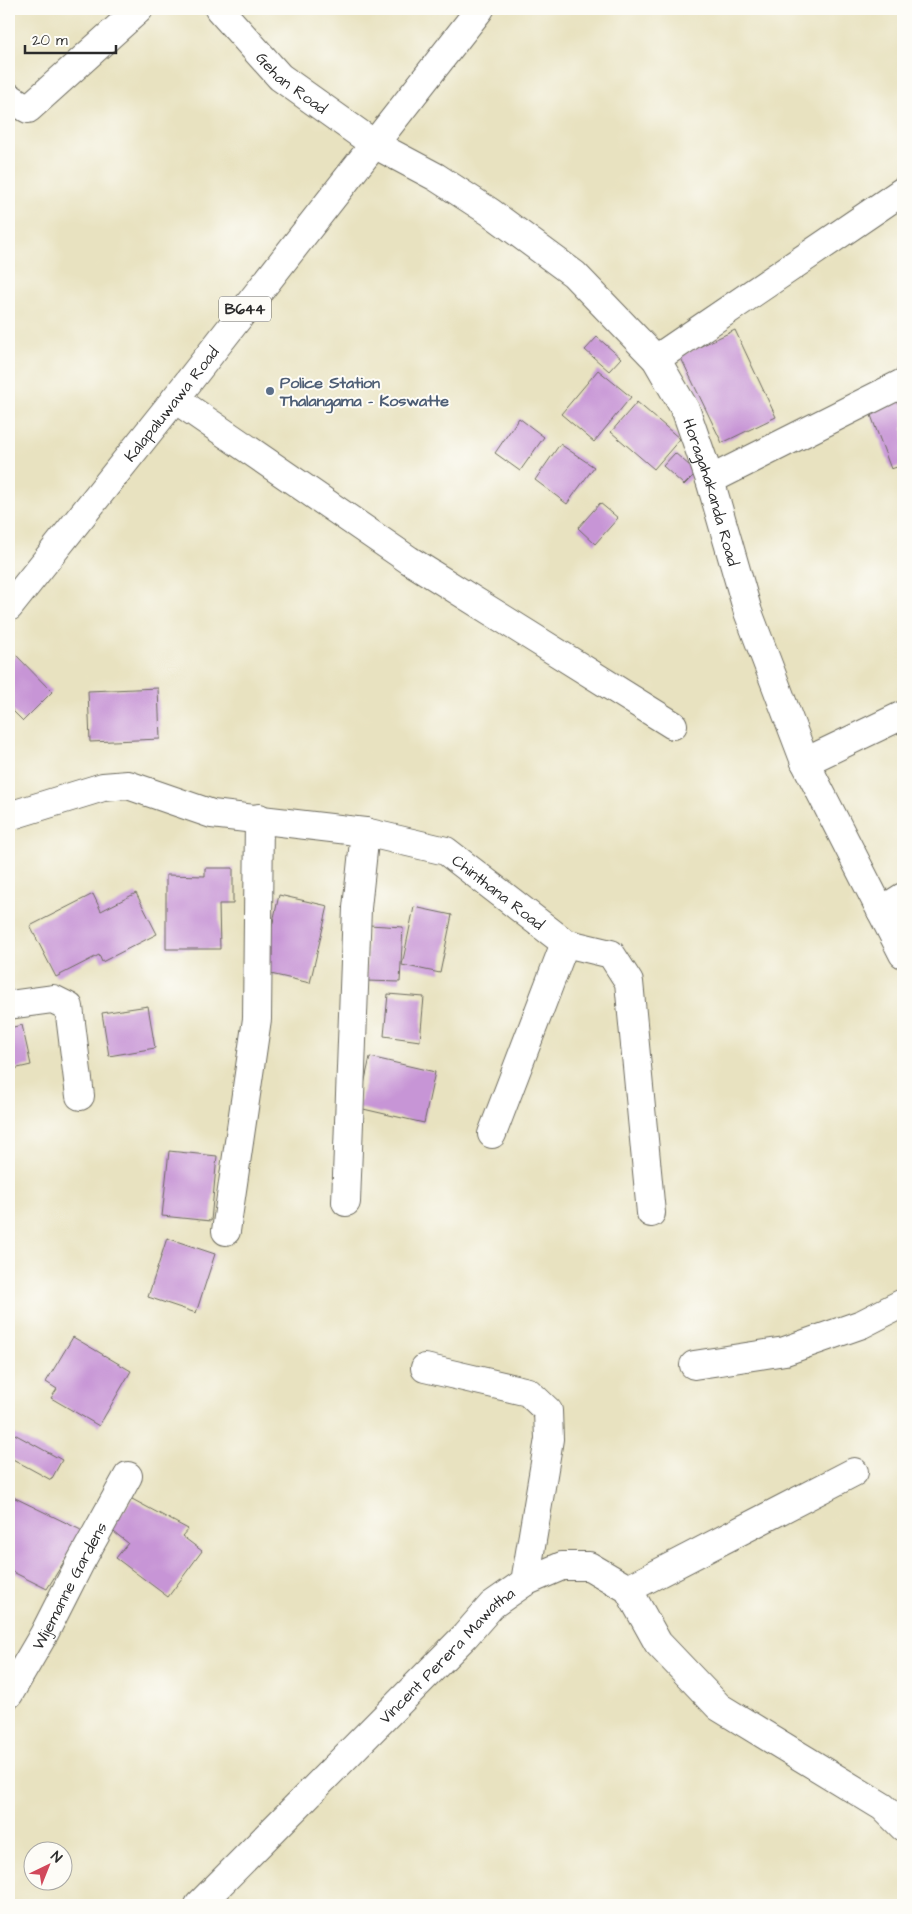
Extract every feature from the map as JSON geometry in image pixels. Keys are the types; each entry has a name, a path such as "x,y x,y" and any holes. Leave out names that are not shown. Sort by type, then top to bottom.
{"street":[{"path":"9,98 28,109 139,9"},
{"name":"Gehan Road","path":"219,9 280,77 374,144"},
{"name":"Kalapaluwawa Road","path":"9,607 176,399 480,9"},
{"name":"Horagahakanda Road","path":"374,144 436,177 490,212 574,274 656,359 686,412 710,480 748,612 805,762 892,904 903,954"},
{"path":"656,359 903,191"},
{"path":"710,480 903,383"},
{"path":"176,399 408,560 673,725"},
{"path":"805,762 903,715"},
{"name":"Chinthana Road","path":"9,816 103,787 128,785 212,814 259,818 365,832 446,851 565,943 610,954 629,982 652,1213"},
{"path":"226,1231 257,1019 259,818"},
{"path":"346,1202 357,908 365,832"},
{"path":"492,1134 565,943"},
{"path":"9,1005 53,999 69,1007 80,1096"},
{"path":"694,1365 785,1351 862,1324 903,1303"},
{"name":"Vincent Perera Mawatha","path":"198,1905 458,1643 492,1605 525,1582 549,1439 548,1411 528,1392 425,1368"},
{"path":"628,1590 854,1472"},
{"name":"Wijemanne Gardens","path":"9,1694 44,1634 80,1563 128,1476"},
{"path":"525,1582 562,1566 589,1566 628,1590 658,1643 719,1707 883,1807 903,1827"}],"building":[{"path":"735,330 776,417 722,443 680,356"},
{"path":"597,337 621,358 609,371 585,350"},
{"path":"598,370 631,397 594,442 561,414"},
{"path":"903,398 903,465 891,469 869,410"},
{"path":"637,402 680,439 654,469 611,432"},
{"path":"519,418 544,437 520,471 495,453"},
{"path":"560,444 594,467 567,504 535,480"},
{"path":"675,453 697,472 684,485 663,466"},
{"path":"600,503 618,518 595,544 578,528"},
{"path":"16,655 52,692 23,721 9,707 9,663"},
{"path":"158,688 160,739 90,742 88,691"},
{"path":"205,868 233,868 233,904 219,904 220,949 166,949 166,875 205,876"},
{"path":"136,893 157,934 102,962 99,955 56,977 30,926 93,894 101,911"},
{"path":"279,895 328,906 310,983 262,972"},
{"path":"414,907 452,915 440,973 402,965"},
{"path":"369,925 403,927 400,982 366,981"},
{"path":"388,994 424,997 420,1041 384,1036"},
{"path":"148,1006 155,1048 109,1056 102,1013"},
{"path":"22,1025 31,1065 9,1070 9,1028"},
{"path":"370,1057 435,1072 424,1123 359,1108"},
{"path":"169,1151 217,1156 211,1221 162,1216"},
{"path":"167,1238 215,1254 196,1313 148,1297"},
{"path":"73,1337 131,1371 99,1426 51,1398 57,1389 46,1382"},
{"path":"9,1431 62,1460 51,1480 9,1457"},
{"path":"9,1495 83,1531 47,1589 9,1570"},
{"path":"132,1499 188,1529 182,1536 202,1551 168,1597 116,1558 128,1543 110,1529"}],"place":[{"name":"Police Station Thalangama - Koswatte","path":"270,391"}]}
